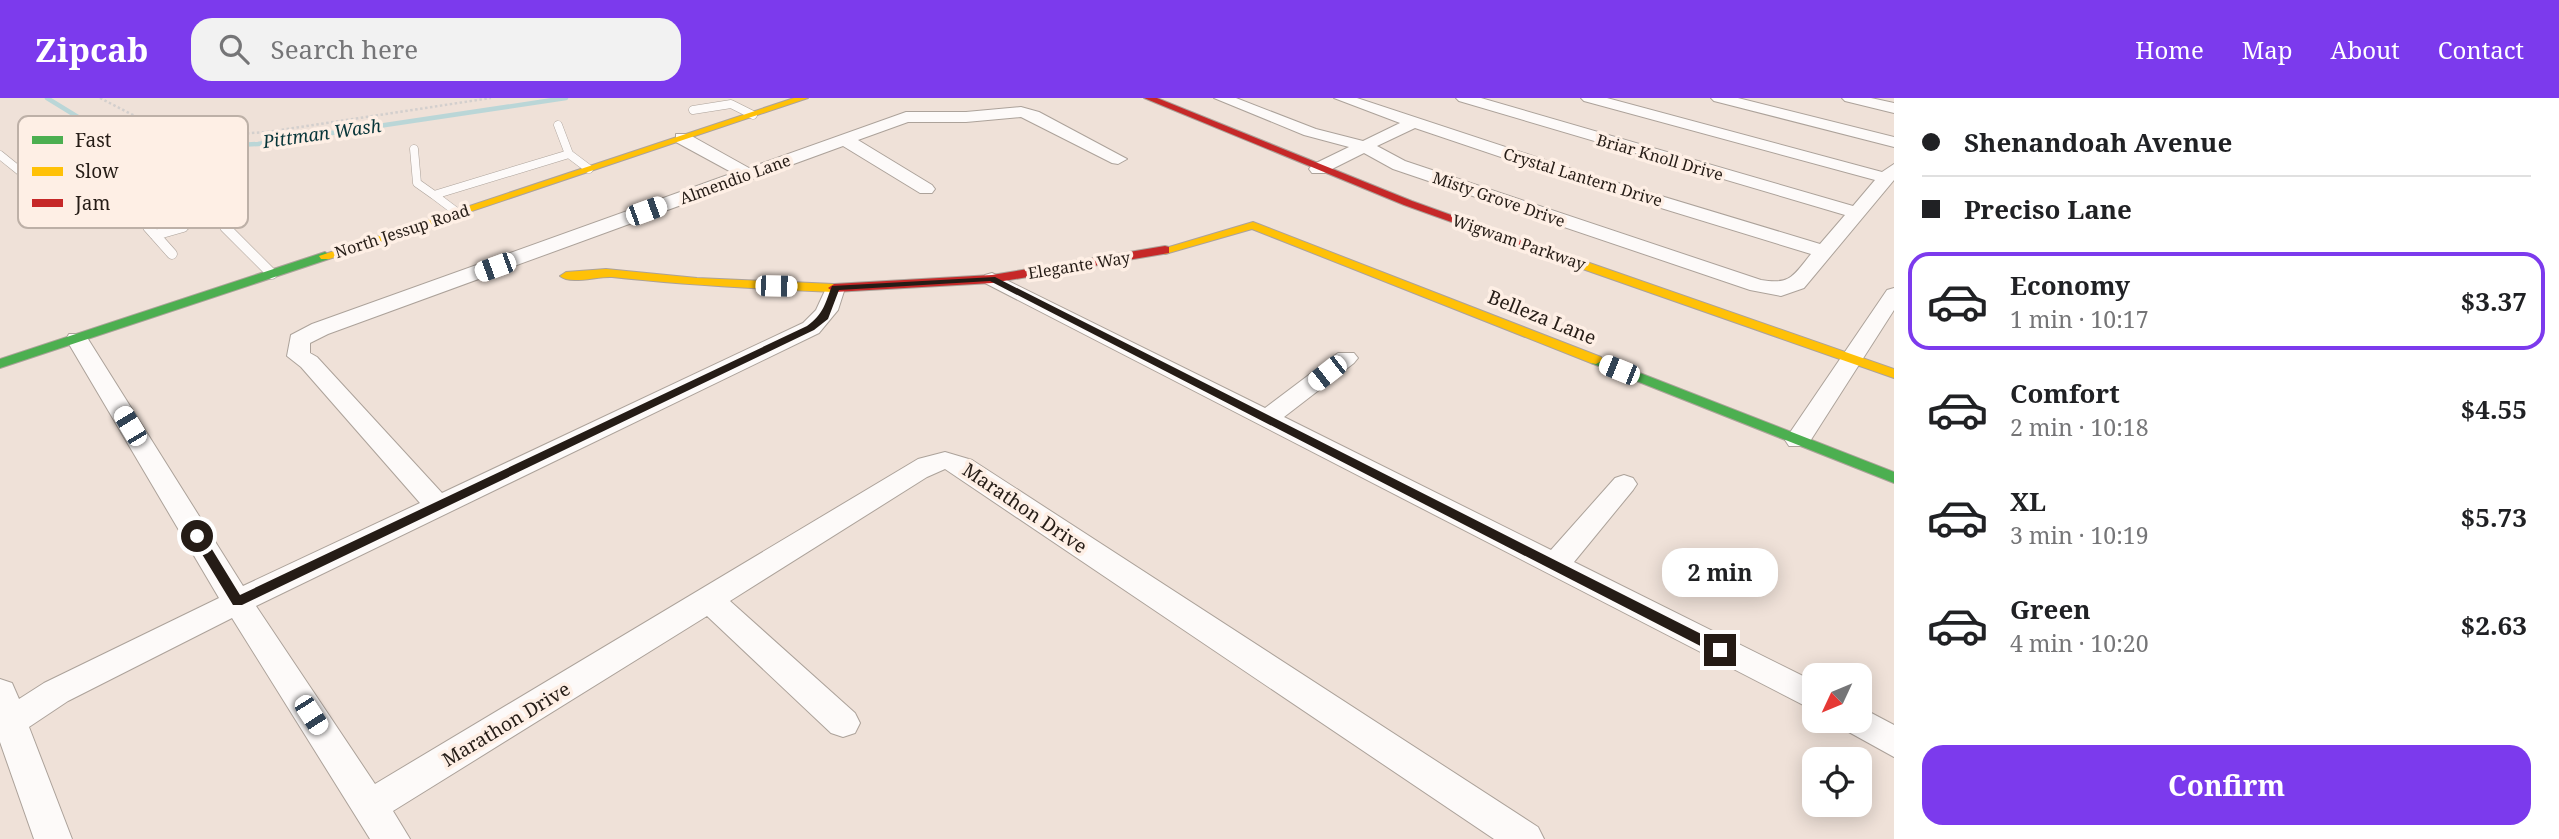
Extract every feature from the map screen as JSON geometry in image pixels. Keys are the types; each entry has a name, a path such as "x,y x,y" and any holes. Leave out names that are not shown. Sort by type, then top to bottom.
{"street":[{"name":"North Jessup Road","path":"0,364 803,98"},
{"name":"Wigwam Parkway","path":"1149,98 1318,169 1894,374"},
{"name":"Misty Grove Drive","path":"1222,98 1310,132 1364,146 1399,164 1528,210 1757,286 1781,290 1797,284 1824,252"},
{"name":"Crystal Lantern Drive","path":"1342,98 1412,123 1824,252"},
{"name":"Briar Knoll Drive","path":"1464,98 1857,213"},
{"path":"1589,98 1890,173 1824,252"},
{"path":"1719,98 1894,142"},
{"path":"1850,98 1894,108"},
{"name":"Almendio Lane","path":"438,506 309,362 298,356 299,340 320,330 906,117 966,117 1021,112 1033,115 1118,159"},
{"path":"1318,169 1412,123"},
{"path":"682,138 747,174"},
{"path":"844,139 926,189"},
{"name":"Elegante Way","path":"566,276 606,273 697,282 835,288 992,279 1159,252 1254,225"},
{"name":"Belleza Lane","path":"1254,225 1894,478"},
{"path":"992,279 1802,691"},
{"path":"53,839 4,714 56,692 237,602 811,328 823,319 831,307 835,288"},
{"path":"1798,440 1894,294"},
{"path":"77,339 237,602 391,839"},
{"path":"1267,418 1346,358"},
{"name":"Marathon Drive","path":"370,806 907,479 925,464 945,459 964,464 982,481 1525,839"},
{"path":"1555,565 1624,484"},
{"path":"709,600 843,723"},
{"path":"1872,728 1894,742"}],"lane":[{"path":"693,110 731,104 753,115"},
{"path":"558,125 569,154 589,169"},
{"path":"414,149 418,183 458,212"},
{"path":"434,195 569,154"},
{"path":"0,155 18,170"},
{"path":"149,228 172,254"},
{"path":"155,235 178,228"},
{"path":"226,228 272,274"}],"path":[{"path":"100,98 135,116"},
{"path":"248,133 491,98"}],"waterway":[{"name":"Pittman Wash","path":"47,98 76,116"},
{"name":"Pittman Wash","path":"248,145 566,98"}],"traffic: fast":[{"path":"0,364 325,256"},
{"path":"1596,360 1894,478"}],"traffic: slow":[{"path":"325,256 803,98"},
{"path":"1165,250 1253,225 1596,360"},
{"path":"1581,264 1894,374"},
{"path":"566,276 606,273 697,282 834,288"}],"traffic: jam":[{"path":"1149,98 1408,203 1581,264"},
{"path":"834,288 992,279 1165,250"}],"route":[{"path":"197,536 237,602 811,328 823,319 831,307 835,288 992,279 1720,650"}]}
